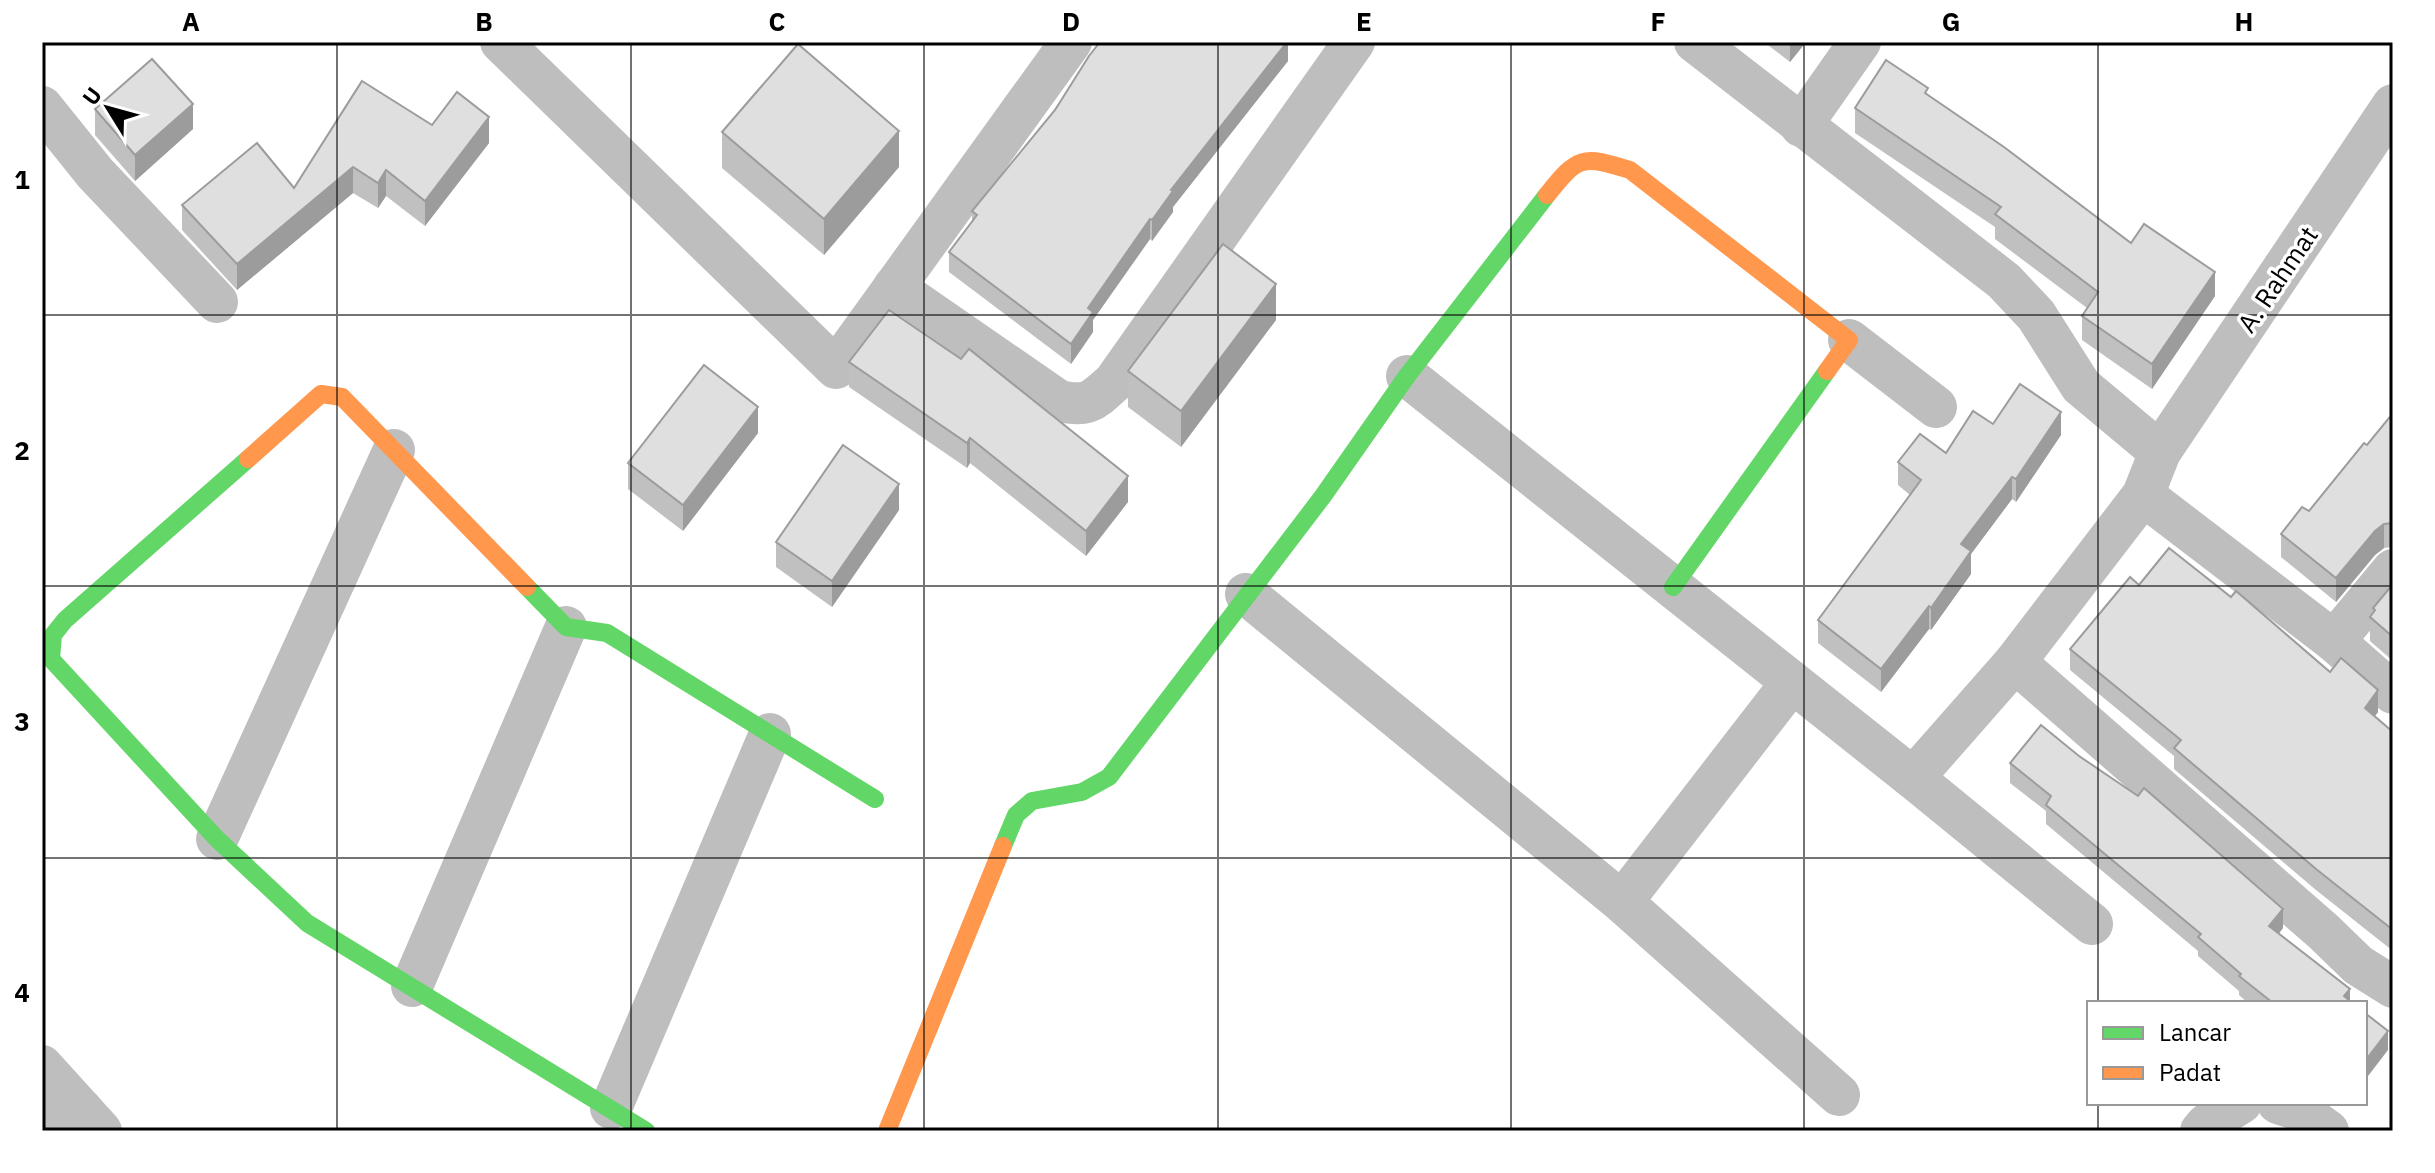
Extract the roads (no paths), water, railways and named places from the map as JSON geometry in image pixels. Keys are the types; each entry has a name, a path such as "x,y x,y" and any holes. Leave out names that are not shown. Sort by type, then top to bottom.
{"street":[{"path":"501,42 836,368 1071,42"},
{"path":"894,287 1059,401 1082,406 1097,398 1114,382 1354,42"},
{"path":"1695,42 2004,281 2036,315 2081,386 2160,452"},
{"path":"1801,126 1860,42"},
{"path":"42,107 95,173 217,302"},
{"name":"A. Rahmat","path":"1913,778 2015,662 2143,495 2160,452 2390,116"},
{"path":"887,1131 1016,815 1032,801 1082,792 1109,777 1323,496 1407,376 1568,168 1586,160 1630,170 1936,407"},
{"path":"1673,587 1849,340"},
{"path":"1407,376 2092,924"},
{"path":"646,1131 307,923 217,839 51,659 53,635 65,620 321,394 342,397 566,627 607,633 875,799"},
{"path":"217,839 394,450"},
{"path":"2143,495 2334,641 2393,693"},
{"path":"2334,641 2393,570"},
{"path":"1246,594 1622,902 1839,1095"},
{"path":"412,986 566,627"},
{"path":"2015,662 2358,965 2393,987"},
{"path":"1622,902 1792,682"},
{"path":"611,1108 770,734"},
{"path":"42,1066 75,1119"},
{"path":"2201,1131 2238,1105"},
{"path":"2284,1105 2299,1110 2328,1131"}]}
